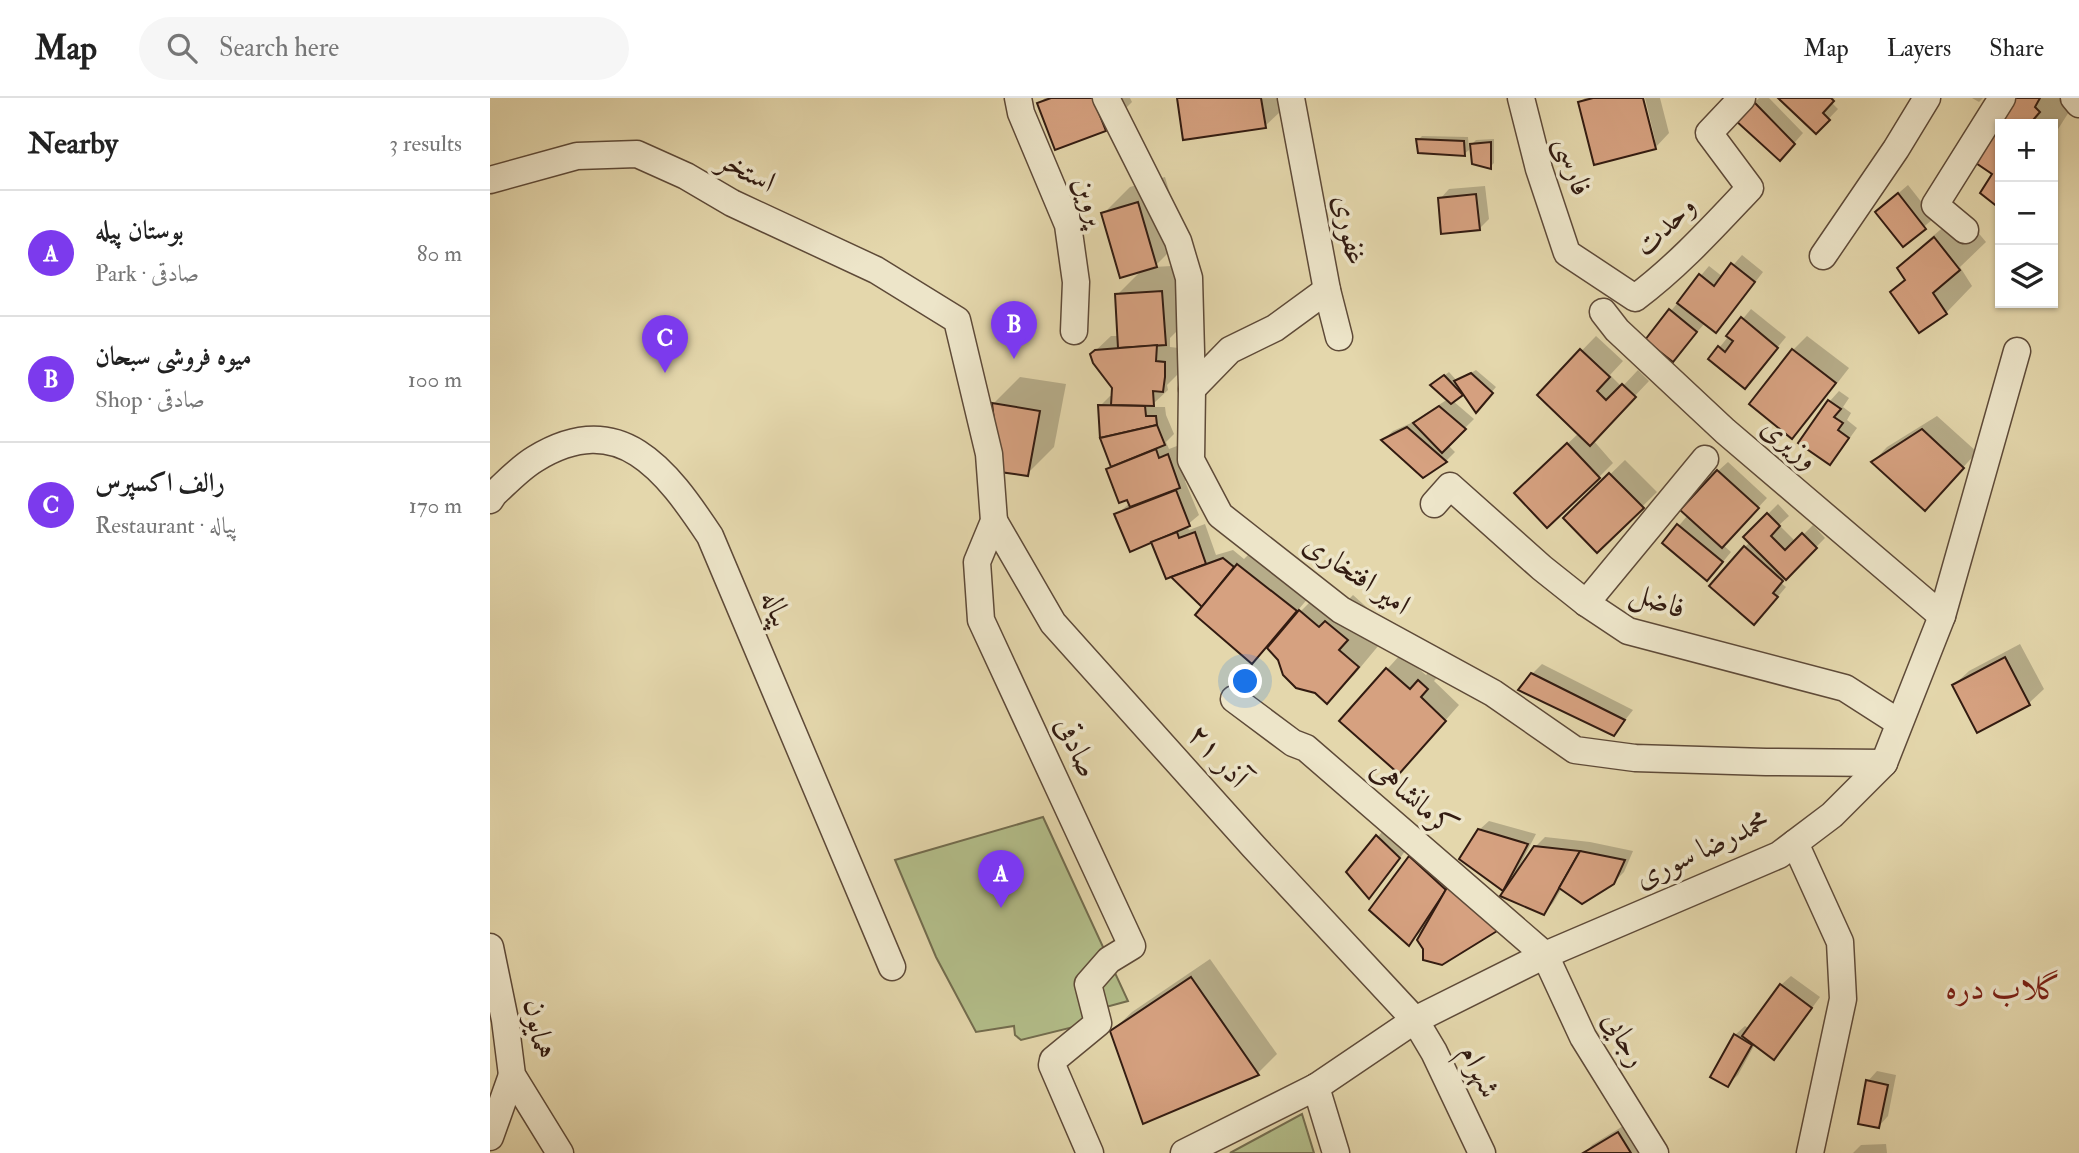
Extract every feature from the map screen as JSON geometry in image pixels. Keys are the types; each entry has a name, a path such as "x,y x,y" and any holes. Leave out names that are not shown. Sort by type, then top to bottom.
{"street":[{"name":"پروین","path":"1017,98 1068,225 1076,282 1074,331"},
{"name":"امیر افتخاری","path":"1106,98 1178,241 1189,278 1191,460 1220,514 1340,610 1493,693 1575,750 1634,758 1884,763"},
{"name":"غفوری","path":"1192,389 1230,350 1275,328 1328,290 1291,98"},
{"name":"فارسی","path":"1521,98 1539,169 1567,253"},
{"name":"وحدت","path":"1567,253 1635,298 1652,286 1749,188 1709,133 1742,98"},
{"path":"1823,256 1896,149 1927,98"},
{"path":"1965,230 1935,205 2001,98"},
{"path":"2074,98 2079,104"},
{"name":"استخر","path":"490,180 577,156 636,154 686,176 732,203 876,270 957,320"},
{"path":"1328,290 1339,337"},
{"name":"وزیری","path":"1603,312 1617,330 1725,431 1942,616"},
{"name":"صادقی","path":"957,320 989,454 994,521 977,562 981,620 1132,947 1109,960 1088,984 1098,1023 1053,1060 1052,1065 1090,1153"},
{"name":"محمدرضا سوری","path":"1184,1153 1316,1087 1415,1020 1545,955 1779,855 1832,815 1884,763 1942,616 2017,351"},
{"name":"پیاله","path":"490,500 534,459 576,440 604,439 625,446 650,460 668,478 710,536 892,967"},
{"path":"1586,603 1705,459"},
{"name":"فاضل","path":"1434,503 1450,486 1542,568 1586,603 1628,631 1845,688 1898,722"},
{"name":"۲۱ آذر","path":"994,521 1053,623 1254,847 1415,1020"},
{"name":"کرمانشاهی","path":"1234,699 1293,743 1306,748 1545,955"},
{"path":"1795,843 1840,942 1843,999 1810,1153"},
{"name":"همایون","path":"490,947 505,1020 512,1075 560,1153"},
{"name":"رجایی","path":"1545,955 1583,1037 1655,1153"},
{"name":"شهرام","path":"1415,1020 1434,1052 1482,1153"},
{"path":"490,1137 512,1075"},
{"path":"1316,1087 1336,1153"}],"green space":[{"path":"1043,817 1128,1001 1102,1008 1094,1022 1021,1040 1015,1035 1014,1026 976,1032 936,957 895,860"},
{"path":"1302,1114 1314,1153 1230,1153"}],"building":[{"path":"1051,98 1093,98 1106,131 1055,150 1037,103"},
{"path":"1177,98 1261,98 1266,128 1183,140"},
{"path":"1593,98 1643,98 1656,149 1594,165 1578,102"},
{"path":"1778,98 1831,98 1834,101 1823,113 1830,120 1816,134"},
{"path":"2006,98 2040,98 2035,107 2040,112 2034,119 1995,119 1995,205 1980,193 1992,174 1967,157"},
{"path":"1753,101 1795,144 1780,161 1735,120"},
{"path":"1416,139 1464,141 1465,156 1418,153"},
{"path":"1491,142 1491,169 1472,164 1470,144"},
{"path":"1898,193 1926,229 1903,247 1875,212"},
{"path":"1476,194 1480,230 1441,234 1438,198"},
{"path":"1138,202 1157,267 1120,278 1101,213"},
{"path":"1934,237 1960,270 1933,293 1947,314 1919,333 1890,292 1905,280 1897,268"},
{"path":"1731,263 1755,282 1716,333 1677,303 1699,274 1714,286"},
{"path":"1162,291 1166,345 1118,348 1115,294"},
{"path":"1669,309 1697,332 1673,362 1645,340"},
{"path":"1741,317 1778,348 1745,389 1708,359 1718,346 1725,352 1733,341 1726,336"},
{"path":"1157,345 1156,361 1165,362 1165,377 1163,392 1153,391 1154,406 1111,405 1112,388 1093,363 1090,354 1095,350"},
{"path":"1580,349 1610,377 1597,391 1606,400 1622,384 1636,397 1590,446 1537,395"},
{"path":"1792,349 1836,383 1792,439 1749,404"},
{"path":"1471,373 1493,393 1476,413 1454,381"},
{"path":"1444,375 1463,395 1451,404 1430,385"},
{"path":"1828,400 1841,409 1834,417 1843,423 1838,430 1849,438 1830,465 1798,443"},
{"path":"992,403 1040,411 1028,476 1000,472"},
{"path":"1098,405 1145,406 1146,416 1156,416 1157,425 1100,438"},
{"path":"1439,406 1466,429 1442,453 1413,423"},
{"path":"1157,425 1165,445 1111,467 1100,438"},
{"path":"1407,427 1447,462 1423,478 1381,440"},
{"path":"1922,429 1964,468 1925,511 1871,462"},
{"path":"1567,443 1600,478 1547,528 1514,493"},
{"path":"1156,449 1159,458 1168,454 1180,488 1130,507 1127,500 1119,503 1106,469"},
{"path":"1717,470 1759,508 1722,548 1680,510"},
{"path":"1609,473 1644,508 1597,553 1563,518"},
{"path":"1176,490 1190,526 1130,552 1114,514"},
{"path":"1767,513 1780,526 1771,536 1785,550 1802,533 1817,548 1786,580 1743,537"},
{"path":"1677,524 1723,562 1707,581 1662,543"},
{"path":"1177,532 1179,538 1195,532 1206,564 1166,579 1151,542"},
{"path":"1744,546 1783,581 1773,593 1778,597 1754,625 1709,586"},
{"path":"1223,558 1234,567 1202,607 1171,577"},
{"path":"1237,564 1297,611 1252,664 1195,615"},
{"path":"1299,610 1319,627 1325,621 1348,640 1339,650 1359,667 1327,704 1315,693 1296,688 1283,675 1278,660 1267,648"},
{"path":"2005,657 2030,705 1977,733 1952,685"},
{"path":"1386,668 1410,689 1418,680 1428,689 1421,697 1446,721 1399,774 1339,721"},
{"path":"1531,673 1625,720 1614,736 1518,690"},
{"path":"1478,829 1528,844 1503,891 1459,859"},
{"path":"1376,835 1400,858 1369,899 1346,872"},
{"path":"1534,846 1580,851 1544,915 1500,896"},
{"path":"1580,851 1625,860 1614,884 1582,904 1559,888"},
{"path":"1409,856 1446,890 1409,946 1369,910"},
{"path":"1449,884 1502,928 1442,965 1423,960 1423,949 1417,940"},
{"path":"1191,977 1259,1075 1143,1124 1110,1031"},
{"path":"1780,984 1812,1008 1774,1060 1742,1036"},
{"path":"1734,1034 1752,1045 1728,1087 1710,1077"},
{"path":"1866,1080 1888,1085 1879,1128 1858,1124"},
{"path":"1618,1132 1631,1153 1583,1153"}],"place":[{"name":"میوه فروشی سبحان","path":"1014,359"},
{"name":"رالف اکسپرس","path":"665,373"},
{"name":"بوستان پیله","path":"1001,908"}],"district":[{"name":"گلاب دره","path":"2003,989"}]}
